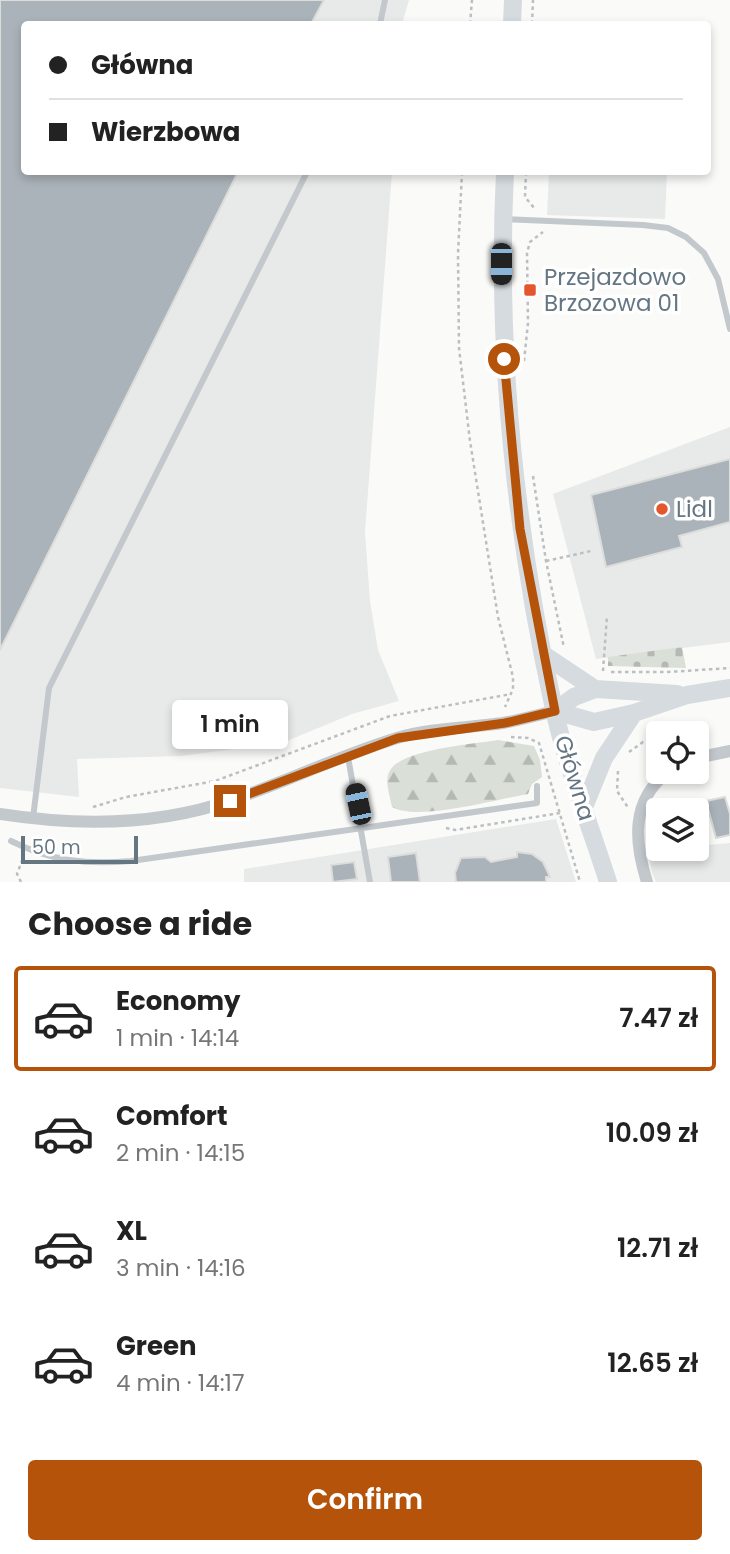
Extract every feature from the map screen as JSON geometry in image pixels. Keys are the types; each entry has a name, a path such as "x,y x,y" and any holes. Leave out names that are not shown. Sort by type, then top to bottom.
{"main road":[{"path":"512,21 513,0"},
{"name":"Główna","path":"505,175 503,336 513,479 555,711 608,882"},
{"path":"544,655 596,680 687,695"},
{"path":"555,711 596,680"},
{"path":"555,711 594,722 634,713 687,695 730,688"},
{"path":"584,807 604,758 634,713"}],"street":[{"path":"0,814 33,820 142,820 195,811 230,801 398,738 505,723 555,711"},
{"path":"709,755 730,751"},
{"path":"647,882 637,837 639,812 649,790 655,784"}],"lane":[{"path":"381,21 386,0"},
{"path":"33,820 50,688 306,175"},
{"path":"503,219 668,228 686,237 704,253 718,279 730,329"},
{"path":"348,757 363,828 370,882"},
{"path":"11,841 65,861 93,864 537,803 537,786"}],"path":[{"path":"470,21 471,0"},
{"path":"532,21 533,0"},
{"path":"462,175 458,254 460,348 470,441 498,617 513,677 511,694 504,710"},
{"path":"526,175 525,197 530,206 542,212"},
{"path":"524,374 527,253 530,242 543,232"},
{"path":"532,469 545,561 563,647 570,657"},
{"path":"545,561 590,551"},
{"path":"596,680 603,671 607,616"},
{"path":"603,671 668,673 730,668"},
{"path":"86,809 126,797 215,781 390,716 511,694"},
{"path":"506,737 528,737 539,743 580,882"},
{"path":"623,757 646,742"},
{"path":"617,764 617,791 627,808 639,812"},
{"path":"443,827 455,830 560,813"},
{"path":"21,882 18,874 27,849"}],"shaded area":[{"path":"0,0 409,0 403,21 21,21 21,175 392,175 365,532 370,601 378,650 399,701 352,714 282,743 181,756 77,759 79,797 0,788"},
{"path":"549,175 667,175 665,219 547,215"},
{"path":"730,427 730,642 596,659 553,494"},
{"path":"556,819 576,882 244,882 244,869"},
{"path":"730,843 730,882 656,882 650,861 709,861 709,845"}],"green space":[{"path":"682,647 686,668 608,666 608,657"},
{"path":"498,740 534,746 540,760 542,777 532,784 528,794 438,811 404,811 392,807 388,777 391,769 399,762 441,748"}],"building":[{"path":"0,0 324,0 313,21 21,21 21,175 237,175 0,650"},
{"name":"Lidl","path":"730,459 730,522 679,536 682,547 606,567 591,495"},
{"path":"725,797 730,814 730,835 716,838 709,812 709,800"},
{"path":"517,852 532,854 543,862 550,877 546,877 546,882 456,882 455,873 461,858 485,857 491,862 517,857"},
{"path":"416,853 420,882 391,882 388,857"},
{"path":"354,862 357,879 333,882 331,865"}],"place":[{"name":"Przejazdowo Brzozowa 01","path":"530,290"},
{"name":"Lidl","path":"662,509"}],"route":[{"path":"230,801 398,738 434,730 505,723 555,711 520,529 513,479 504,359"}]}
